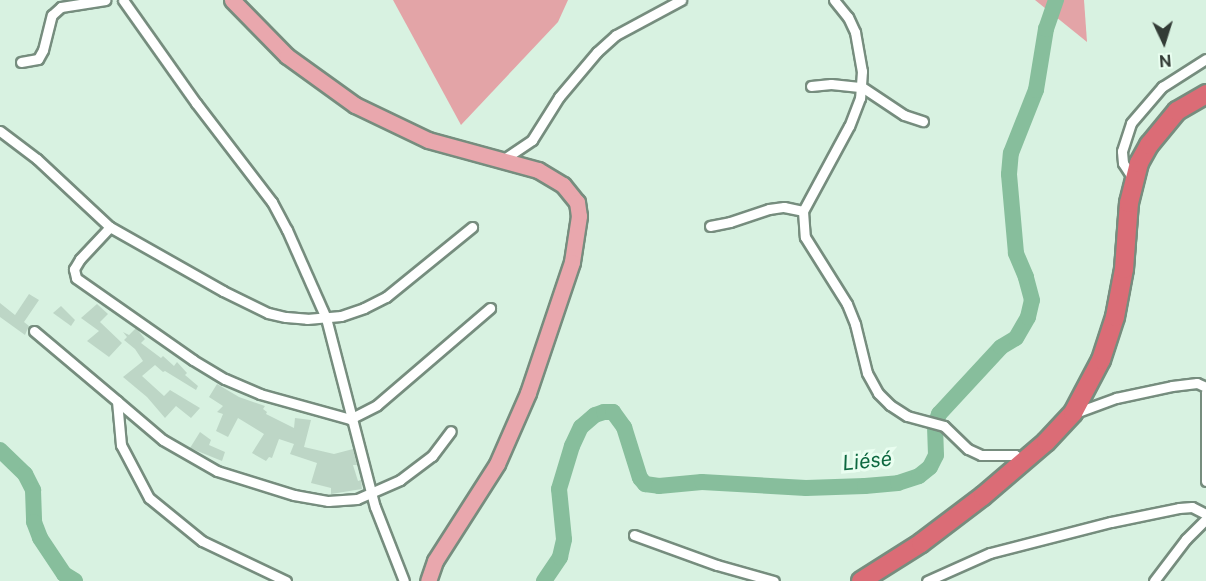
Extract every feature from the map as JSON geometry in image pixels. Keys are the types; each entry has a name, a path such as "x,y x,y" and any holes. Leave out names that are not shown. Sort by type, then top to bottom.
{"highway":[{"path":"861,581 921,543 1023,463 1073,413 1101,360 1115,317 1124,269 1138,163 1163,126 1177,111 1206,94"}],"main road":[{"path":"232,0 286,56 355,105 428,140 538,170 572,193 579,216 576,242 539,362 514,428 478,497 435,561 428,581"}],"street":[{"path":"21,63 38,59 43,50 52,15 61,7 105,0"},
{"path":"123,0 272,202 326,318 350,418 385,538 404,581"},
{"path":"504,159 532,140 559,97 597,51 616,35 681,0"},
{"path":"834,0 848,17 855,32 862,71 862,87 856,112 803,211 805,237 847,304 855,324 867,372 878,393 898,411 944,426 968,449 981,454 1015,455 1023,463"},
{"path":"1134,180 1123,163 1122,150 1131,123 1162,87 1206,59"},
{"path":"811,86 831,84 862,87 904,115 923,121"},
{"path":"0,131 37,159 110,227 197,277 268,313 307,319 326,318 353,312 386,297 472,227"},
{"path":"710,226 769,209 784,207 803,211"},
{"path":"110,227 80,259 74,269 76,278 193,360 225,379 260,394 350,418 377,405 490,308"},
{"path":"34,331 163,440 217,471 294,495 328,501 357,499 372,494 418,468 432,456 451,431"},
{"path":"1073,413 1116,398 1172,386 1197,384 1206,387"},
{"path":"1206,392 1206,481"},
{"path":"117,401 121,445 149,498 202,541 286,581"},
{"path":"927,581 990,553 1111,522 1179,508 1192,507 1206,514"},
{"path":"1154,581 1186,539 1206,519"},
{"path":"634,535 717,565 774,581"}],"shaded area":[{"path":"393,0 568,0 558,22 461,125"},
{"path":"1035,0 1084,0 1087,42"}],"building":[{"path":"29,294 39,300 24,322 29,326 25,335 0,317 0,303 15,315"},
{"path":"97,304 108,314 100,322 122,343 109,357 87,341 99,331 81,318"},
{"path":"61,306 75,320 71,326 53,313"},
{"path":"136,328 145,339 141,343 161,358 163,356 174,366 177,362 187,373 185,375 198,386 196,390 165,371 163,372 155,365 142,376 164,396 170,390 200,408 191,418 176,406 165,418 147,397 123,377 143,361 135,349 124,340 127,337 123,332 129,335"},
{"path":"217,384 239,397 265,406 263,409 267,412 266,414 294,428 295,418 311,420 304,447 334,454 353,449 357,465 353,465 358,481 361,480 362,489 331,494 331,488 311,483 317,463 290,454 294,444 279,439 272,458 269,457 266,461 252,453 264,434 238,418 228,437 216,431 223,414 217,412 223,406 209,397"},
{"path":"200,432 211,440 209,445 225,452 222,461 190,448"}],"waterway":[{"name":"Liésé","path":"544,581 560,557 564,539 559,489 572,446 581,427 595,415 604,412 613,412 624,427 640,478 645,484 659,486 702,482 806,488 865,486 898,483 919,476 930,467 936,455 935,425 939,414 1001,347 1016,338 1028,317 1032,300 1016,253 1009,174 1011,153 1036,90 1046,29 1056,0"},
{"name":"Liésé","path":"0,450 25,474 33,490 34,522 40,538 64,574 75,581"}]}
